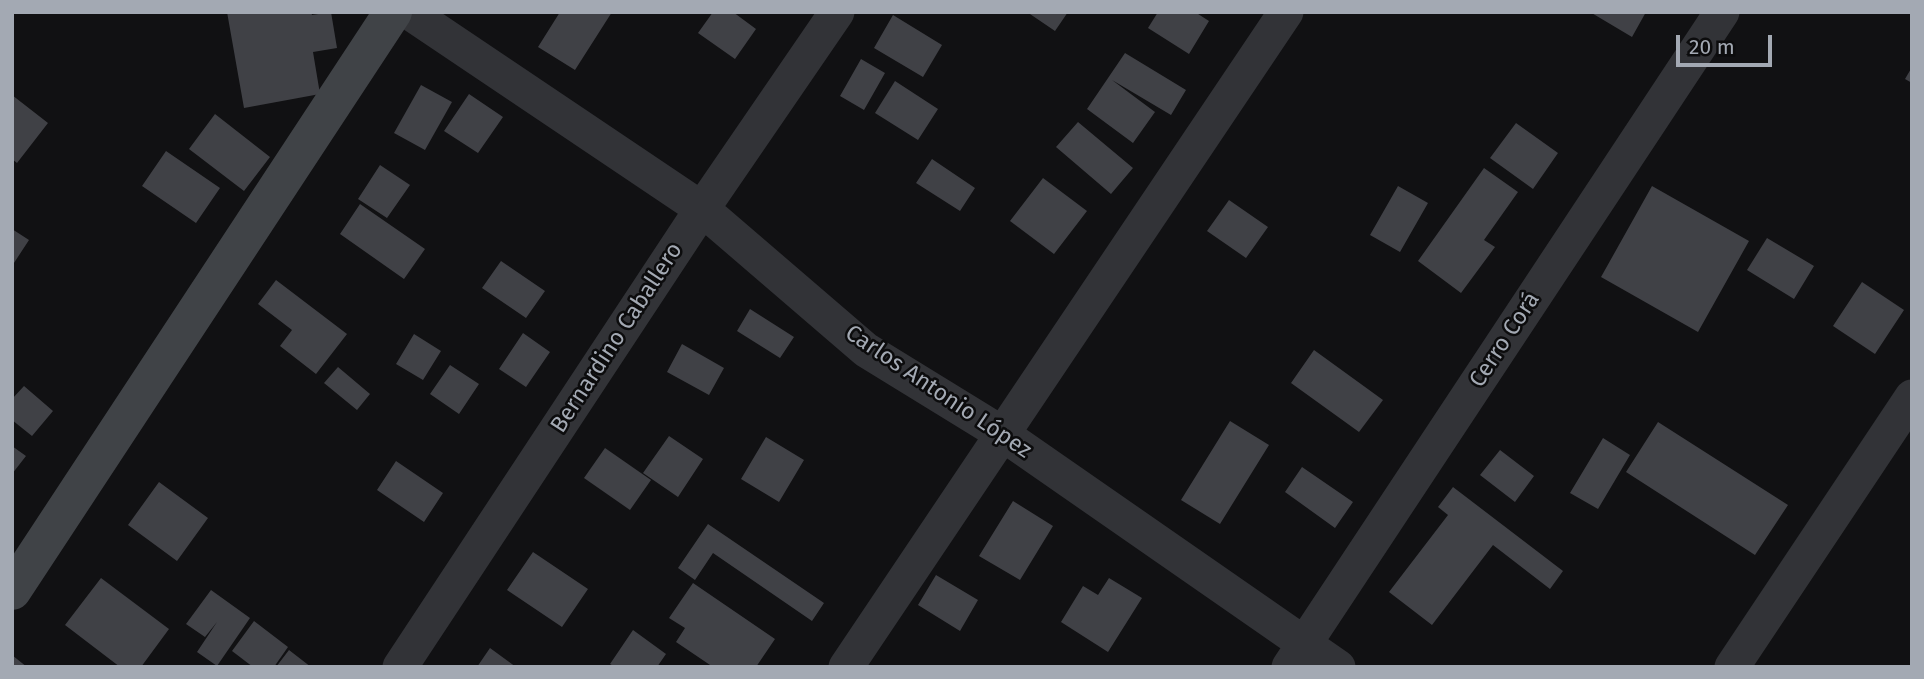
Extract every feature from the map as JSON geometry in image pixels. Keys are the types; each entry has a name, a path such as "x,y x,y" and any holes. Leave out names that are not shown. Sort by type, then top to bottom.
{"street":[{"path":"12,591 393,12"},
{"name":"Carlos Antonio López","path":"409,12 702,209 866,350 1001,433 1297,654 1338,667"},
{"name":"Bernardino Caballero","path":"400,667 702,209 837,12"},
{"path":"846,667 1286,12"},
{"name":"Cerro Corá","path":"1297,654 1722,12"},
{"path":"1732,667 1912,397"}],"building":[{"path":"227,12 311,12 312,15 331,12 337,48 313,52 320,94 244,108"},
{"path":"560,12 612,12 575,70 538,47"},
{"path":"713,12 733,12 756,29 735,59 698,33"},
{"path":"1027,12 1068,12 1055,31"},
{"path":"1158,12 1195,12 1209,21 1189,54 1148,28"},
{"path":"1590,12 1646,12 1632,37"},
{"path":"893,15 942,45 923,77 874,48"},
{"path":"1125,53 1186,90 1171,115 1112,80 1155,112 1133,143 1087,109"},
{"path":"861,59 885,73 864,110 840,96"},
{"path":"1912,67 1912,83 1905,79"},
{"path":"895,81 938,109 918,140 875,113"},
{"path":"421,85 452,102 425,150 394,133"},
{"path":"469,94 503,117 478,153 444,131"},
{"path":"12,95 48,123 17,163 12,159"},
{"path":"215,114 270,157 244,191 189,149"},
{"path":"1078,122 1133,168 1111,194 1056,147"},
{"path":"1516,123 1558,153 1533,189 1490,158"},
{"path":"166,151 220,188 196,223 142,186"},
{"path":"932,159 975,188 960,211 916,183"},
{"path":"380,165 410,185 387,218 358,199"},
{"path":"1484,168 1518,192 1484,240 1495,247 1461,293 1418,261"},
{"path":"1043,178 1087,211 1054,254 1010,221"},
{"path":"1398,186 1428,203 1400,252 1370,235"},
{"path":"1652,186 1749,241 1698,332 1601,277"},
{"path":"1229,200 1268,227 1246,258 1207,231"},
{"path":"360,204 425,249 404,279 340,234"},
{"path":"12,229 29,240 12,266"},
{"path":"1767,238 1814,266 1794,299 1747,270"},
{"path":"501,261 545,291 526,318 482,288"},
{"path":"276,280 347,334 316,374 280,346 292,330 258,304"},
{"path":"1862,282 1904,310 1875,354 1833,326"},
{"path":"750,309 794,337 780,358 737,331"},
{"path":"523,333 550,352 526,387 499,369"},
{"path":"414,334 441,351 423,380 396,364"},
{"path":"682,344 724,368 709,395 667,372"},
{"path":"1314,350 1383,400 1359,432 1291,383"},
{"path":"450,365 479,384 459,414 430,394"},
{"path":"338,367 370,394 357,410 324,383"},
{"path":"24,386 53,411 32,436 12,420 12,399"},
{"path":"1230,421 1269,445 1220,524 1181,500"},
{"path":"1658,422 1788,505 1755,555 1626,472"},
{"path":"669,436 703,459 678,497 643,473"},
{"path":"766,437 804,460 779,502 741,479"},
{"path":"1603,438 1630,455 1598,509 1570,493"},
{"path":"12,446 26,456 12,474"},
{"path":"605,448 651,480 630,510 584,478"},
{"path":"1500,450 1534,476 1515,502 1480,475"},
{"path":"396,461 443,493 424,522 377,490"},
{"path":"1302,467 1353,502 1335,528 1285,492"},
{"path":"159,482 208,518 177,561 128,525"},
{"path":"1453,487 1563,571 1550,589 1493,545 1432,625 1389,592 1448,515 1438,507"},
{"path":"1013,501 1053,526 1020,580 979,556"},
{"path":"708,524 824,603 812,621 713,553 695,580 678,568"},
{"path":"533,552 588,589 562,627 507,590"},
{"path":"936,575 978,600 960,631 918,605"},
{"path":"101,578 169,629 141,667 120,667 65,625"},
{"path":"1109,578 1142,598 1108,652 1061,622 1083,586 1098,595"},
{"path":"693,583 775,639 756,667 713,667 676,642 685,628 669,618"},
{"path":"211,590 250,618 217,666 197,652 217,622 205,637 186,624"},
{"path":"254,621 288,647 274,667 253,667 232,651"},
{"path":"633,630 666,654 657,667 615,667 610,664"},
{"path":"490,648 516,667 477,667"},
{"path":"289,650 311,667 276,667"},
{"path":"12,655 27,667 12,667"}]}
